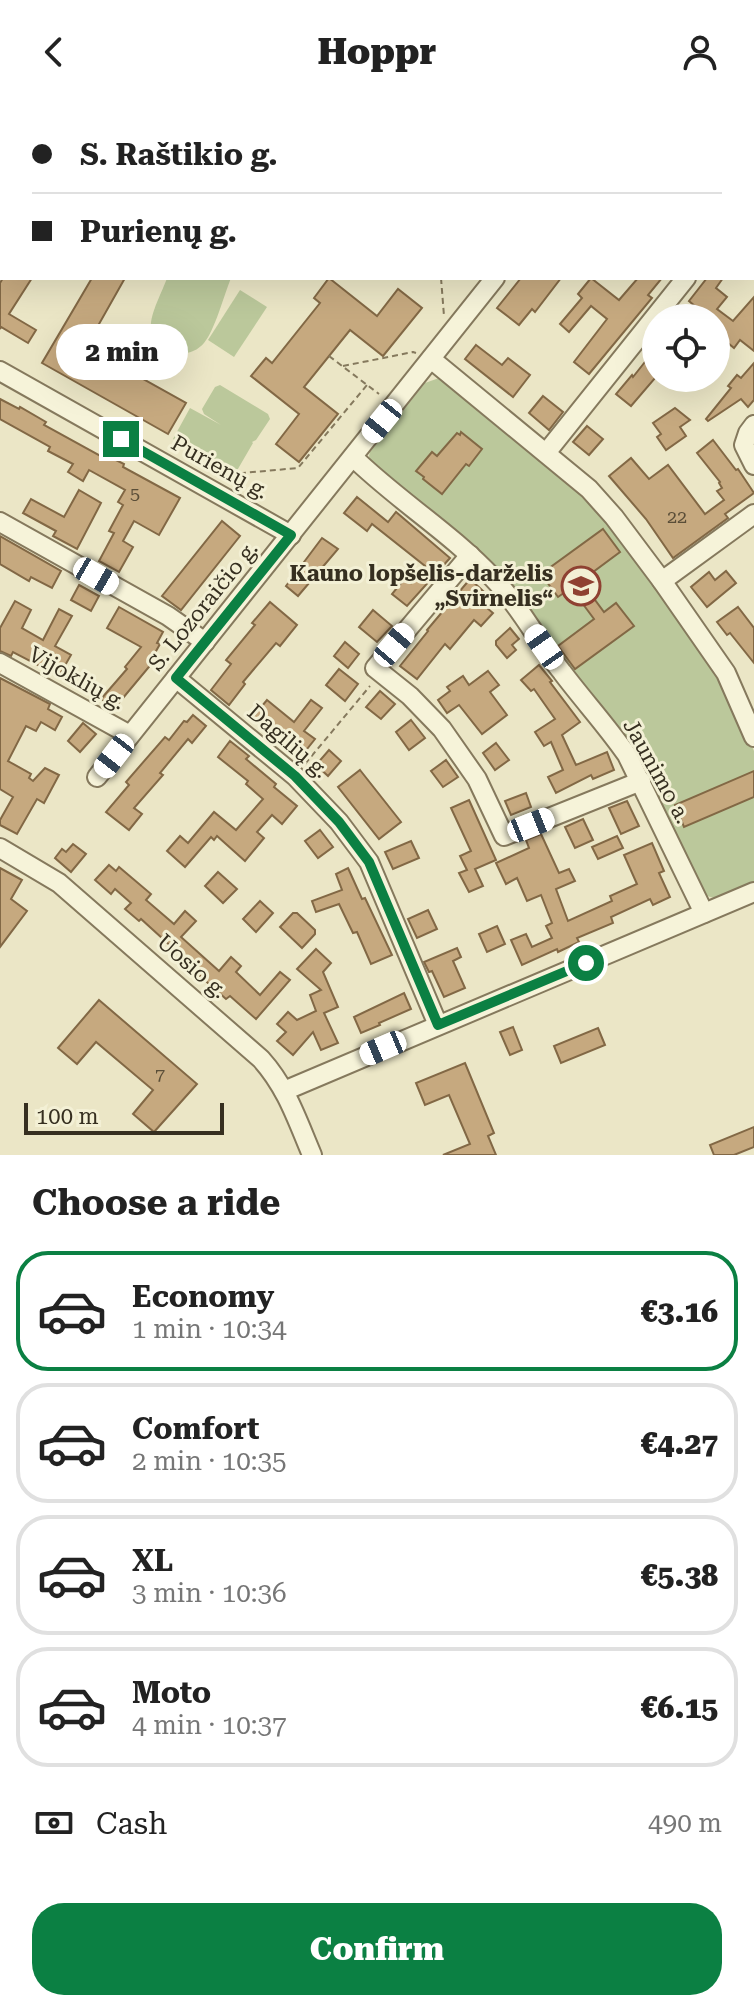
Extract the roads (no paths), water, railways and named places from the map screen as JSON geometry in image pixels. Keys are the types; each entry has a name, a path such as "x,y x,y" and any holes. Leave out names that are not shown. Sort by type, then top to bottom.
{"street":[{"name":"S. Lozoraičio g.","path":"97,777 493,280"},
{"path":"546,453 684,280"},
{"path":"431,359 589,489 624,529 726,673 752,729"},
{"name":"Purienų g.","path":"0,371 291,535"},
{"path":"754,425 744,445 754,465"},
{"name":"Jaunimo a.","path":"353,457 470,555 494,579 561,672 613,735 641,781 704,913"},
{"path":"662,581 754,514"},
{"path":"0,522 168,616 205,642"},
{"path":"470,555 375,668 410,696 442,729 477,779 504,836 641,781"},
{"name":"Vijoklių g.","path":"0,663 130,735"},
{"name":"Dagilių g.","path":"176,678 295,776 339,822 369,862 438,1025"},
{"name":"Uosio g.","path":"0,848 59,883 261,1059 284,1091 312,1155"},
{"path":"284,1091 704,913 753,897"}],"place":[{"name":"Kauno lopšelis-darželis „Svirnelis“","path":"581,586"}]}
